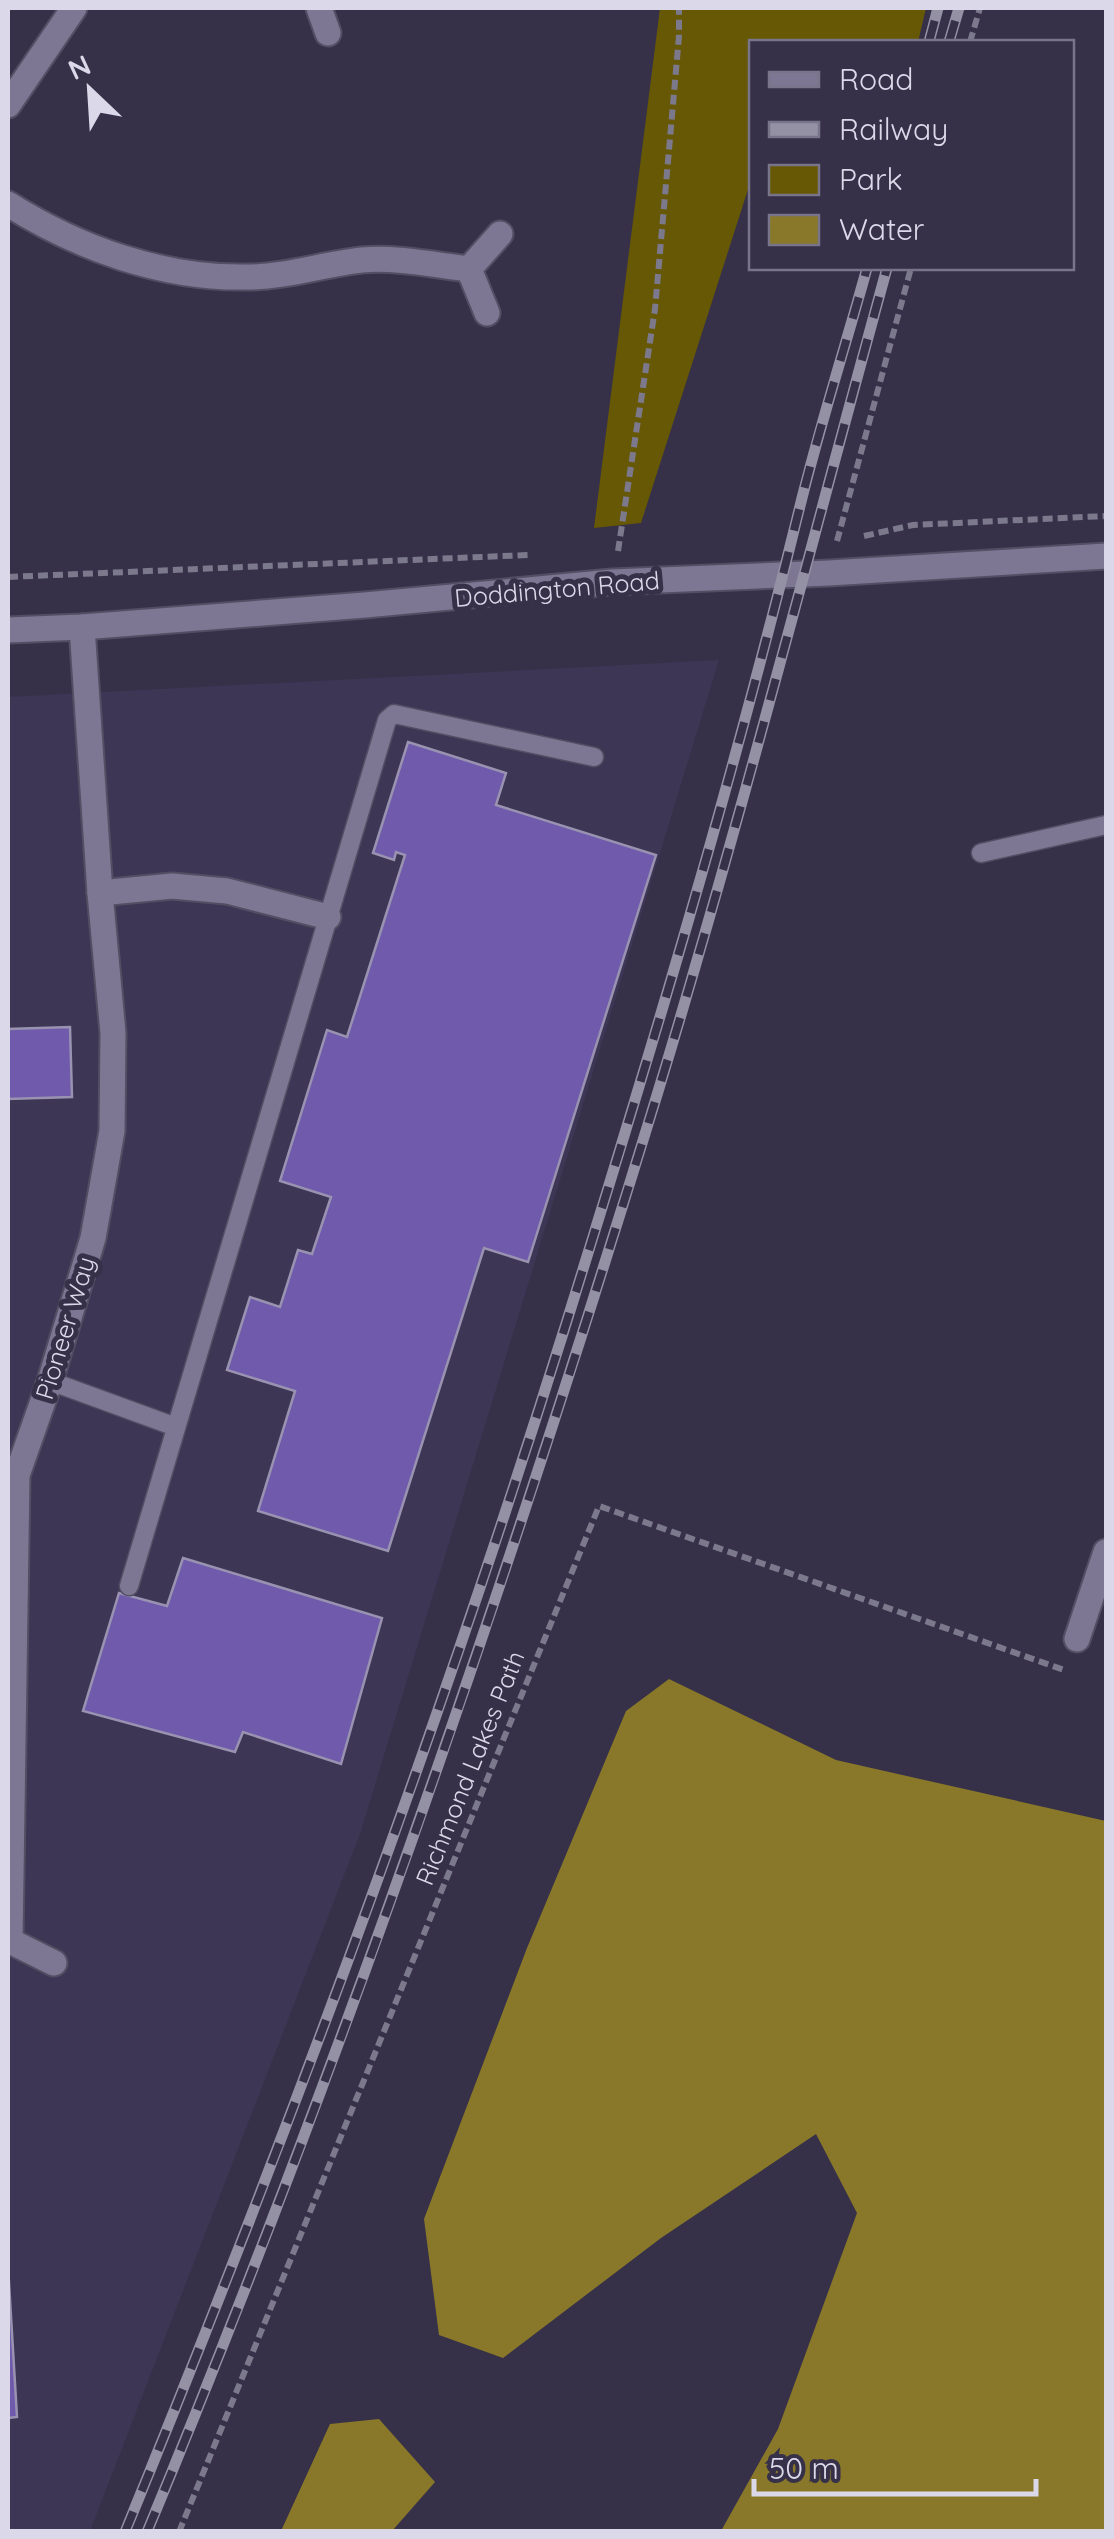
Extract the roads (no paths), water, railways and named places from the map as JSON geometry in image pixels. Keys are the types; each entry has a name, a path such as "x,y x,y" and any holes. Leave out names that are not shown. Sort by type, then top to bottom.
{"street":[{"path":"8,105 74,8"},
{"path":"319,8 328,33"},
{"path":"8,204 80,242 145,265 204,275 248,278 364,260 470,269"},
{"path":"470,269 500,234"},
{"path":"470,269 487,313"},
{"name":"Doddington Road","path":"8,630 366,605 612,582 1106,556"},
{"name":"Pioneer Way","path":"9,1942 17,1475 93,1238 112,1132 113,1033 82,627"},
{"path":"100,893 172,886 227,891 328,918"},
{"path":"1076,1639 1106,1552"},
{"path":"9,1942 54,1963"}],"lane":[{"path":"129,1586 387,720 394,714 594,757"},
{"path":"981,853 1106,825"},
{"path":"50,1381 176,1428"}],"water":[{"path":"669,1679 836,1760 1106,1821 1106,2531 721,2531 778,2429 857,2213 816,2134 661,2238 503,2358 439,2335 424,2219 527,1948 626,1711"},
{"path":"379,2419 435,2482 392,2531 281,2531 330,2424"}],"railway":[{"path":"930,40 938,8"},
{"path":"950,40 959,8"},
{"path":"125,2532 302,2085 516,1480 688,920 866,270"},
{"path":"147,2532 218,2359 351,2009 536,1478 712,909 886,270"}]}
